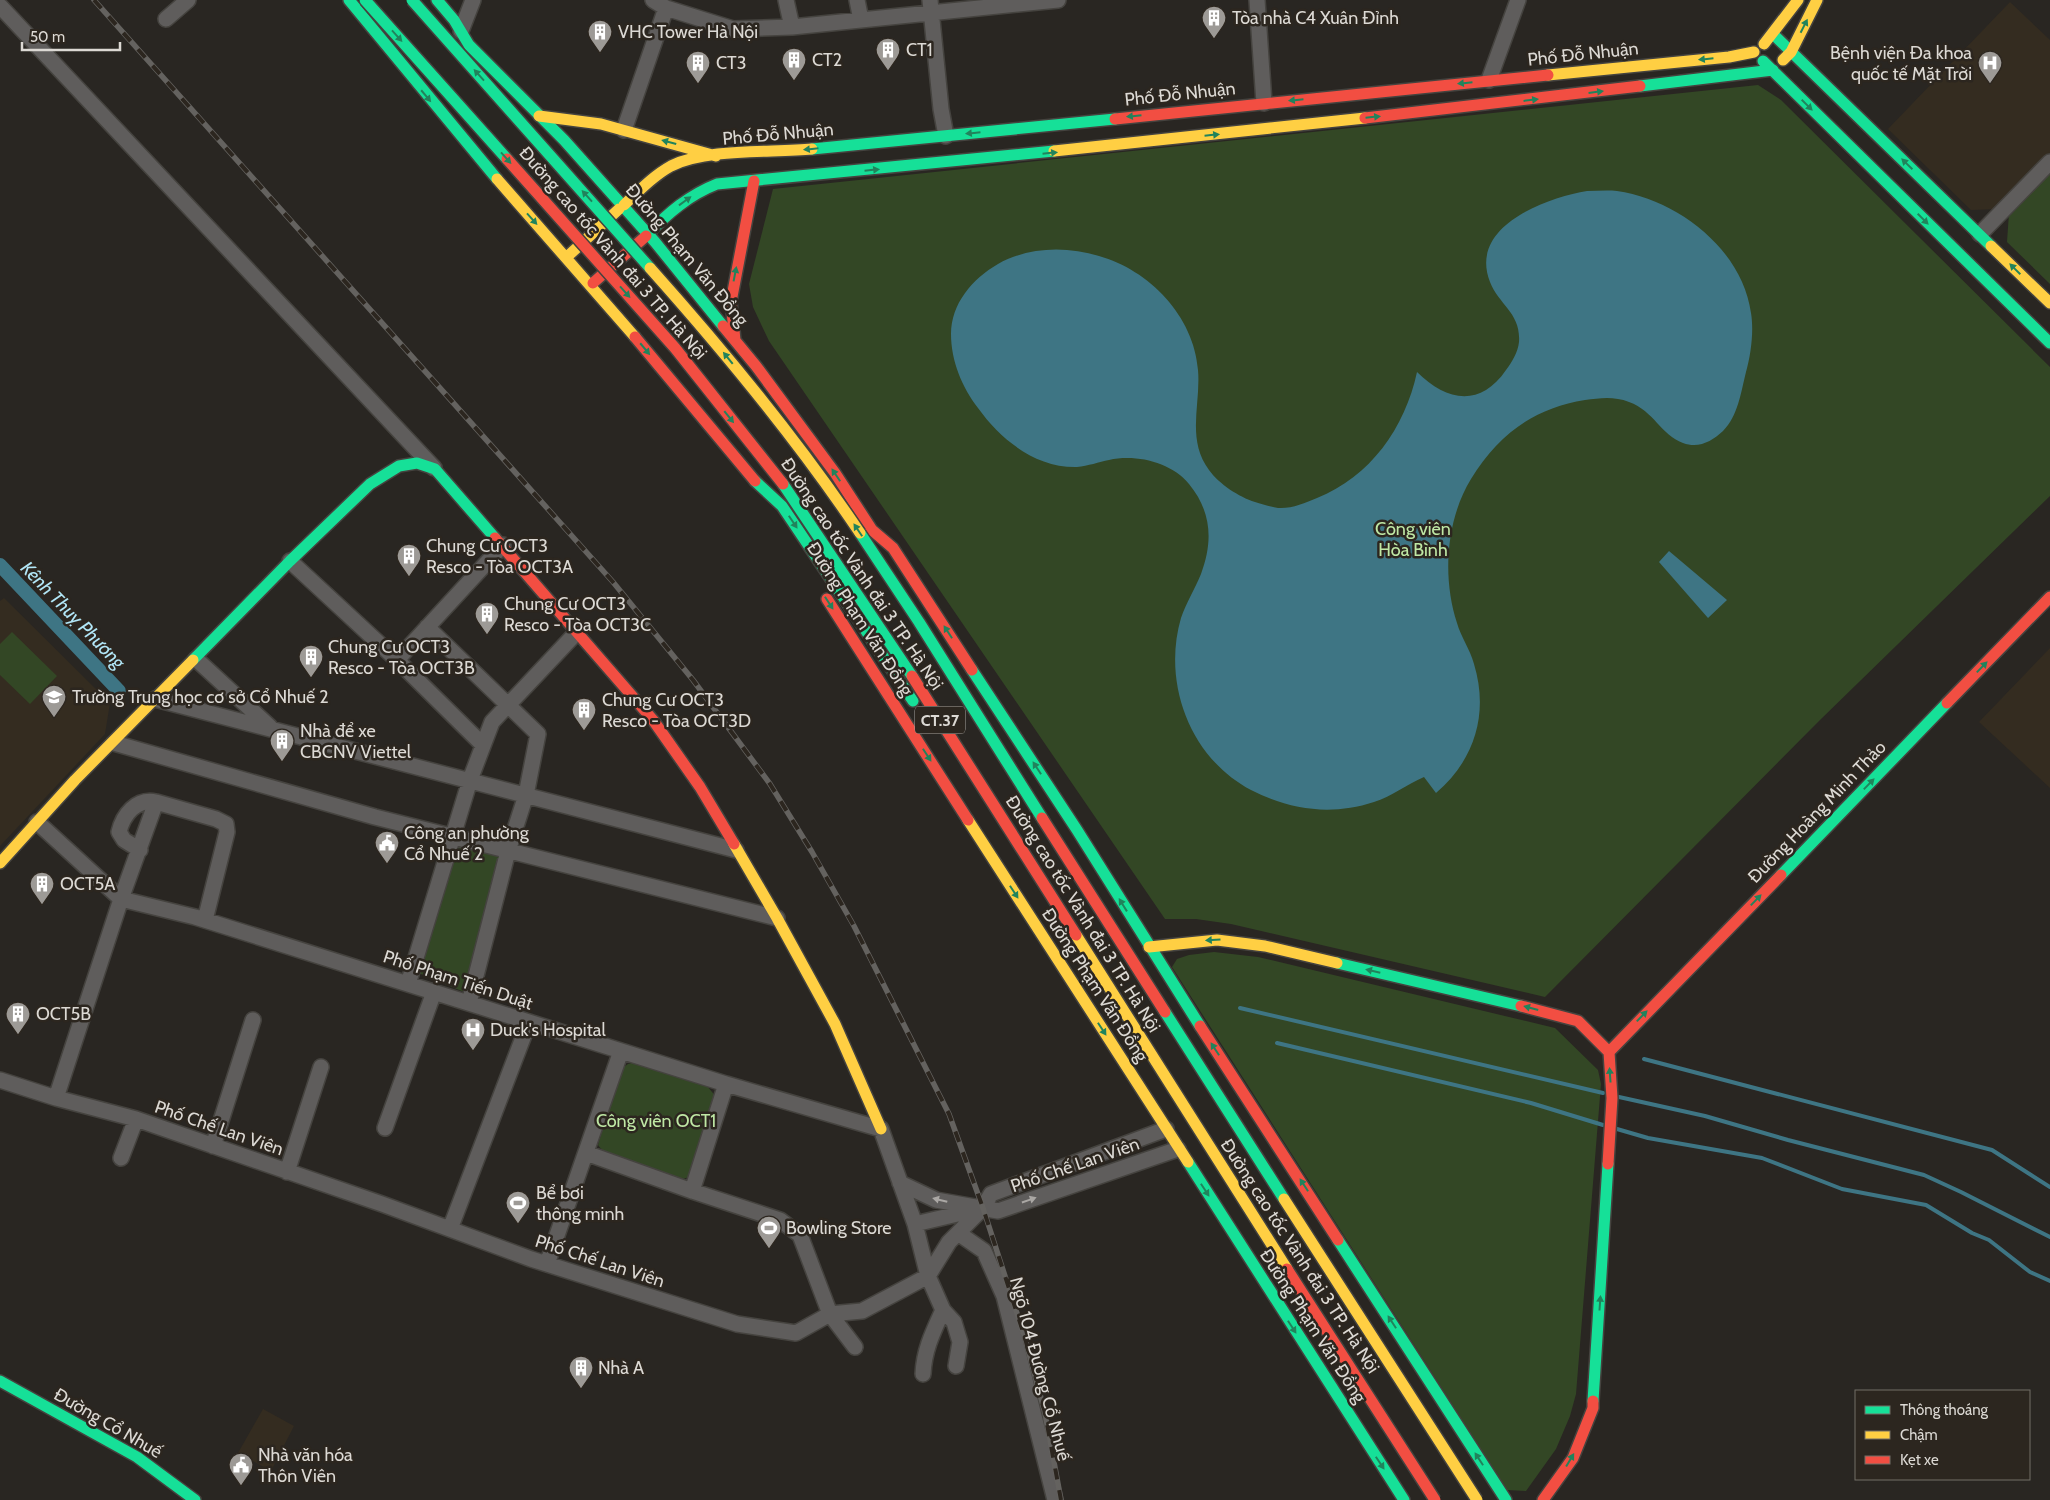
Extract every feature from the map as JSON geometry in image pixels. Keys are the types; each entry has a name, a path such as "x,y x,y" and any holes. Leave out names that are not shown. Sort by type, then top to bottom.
{"main road":[{"name":"Đường cao tốc Vành đai 3 TP. Hà Nội","path":"365,0 674,348 794,498 890,641 1435,1500"},
{"name":"Đường cao tốc Vành đai 3 TP. Hà Nội","path":"412,0 700,324 824,478 919,622 1477,1500"},
{"name":"Đường Phạm Văn Đồng","path":"417,0 444,30 469,45"},
{"name":"Đường Phạm Văn Đồng","path":"437,0 454,20 469,45 624,205 735,340 835,473 872,530 893,548 1072,822 1149,947 1506,1500"},
{"path":"1798,0 1773,34 1754,52 1970,245 2050,303"},
{"path":"1772,70 1791,52 1817,0"},
{"name":"Đường Phạm Văn Đồng","path":"348,1 502,185 591,285 760,486 782,506 1023,864 1429,1500"},
{"path":"1773,34 1970,245 2050,343"},
{"name":"Phố Đỗ Nhuận","path":"591,285 686,200 704,189 728,182 1020,156 1345,108 1489,80 1729,57 1754,52"},
{"name":"Phố Đỗ Nhuận","path":"566,257 659,174 678,164 716,156 783,152 1264,103 1345,108 1515,102 1772,70"},
{"path":"539,116 601,124 716,156"},
{"path":"735,340 731,302 754,181"},
{"path":"0,864 37,822 155,699 290,561 370,484 399,466 417,463 435,469 503,546 653,720 700,787 777,918 835,1024 881,1129"},
{"name":"Đường Phạm Văn Đồng","path":"760,486 773,515"},
{"name":"Đường Phạm Văn Đồng","path":"872,530 880,557 1028,794 1332,1270 1482,1500"},
{"name":"Đường Phạm Văn Đồng","path":"821,590 1404,1500"},
{"name":"Đường Hoàng Minh Thảo","path":"1609,1052 2050,597"},
{"path":"1149,947 1217,940 1265,946 1493,998 1578,1021 1609,1052 1612,1098 1610,1144 1593,1408 1573,1458 1543,1500"},
{"name":"Đường Cổ Nhuế","path":"0,1381 137,1457 195,1500"}],"street":[{"path":"166,19 188,0"},
{"path":"461,32 473,0"},
{"path":"786,0 792,27"},
{"path":"857,0 862,20"},
{"path":"624,130 660,4 734,29 792,27 862,20 930,6 1058,0"},
{"path":"1258,0 1264,103"},
{"path":"1489,80 1518,0"},
{"path":"0,6 435,469"},
{"path":"930,6 946,136"},
{"path":"1970,245 2050,162"},
{"path":"397,660 503,546"},
{"path":"290,561 397,660 483,745"},
{"path":"427,628 508,703 538,734 526,795 508,851 469,1003"},
{"path":"408,984 470,780 492,722 577,632"},
{"path":"196,658 272,729"},
{"path":"155,699 736,850"},
{"path":"114,743 375,818 777,918"},
{"path":"140,850 124,840 119,832 121,823 130,810 140,802 156,802 216,819 226,824 227,832 205,920"},
{"path":"56,1098 121,899 156,802"},
{"name":"Phố Phạm Tiến Duật","path":"37,822 121,899 205,920 726,1084 881,1129"},
{"path":"385,1128 434,992"},
{"path":"213,1146 253,1020"},
{"path":"450,1229 529,1022"},
{"path":"547,1264 621,1051"},
{"path":"286,1172 321,1067"},
{"name":"Phố Chế Lan Viên","path":"0,1080 56,1098 136,1119 382,1204 547,1264 737,1324 796,1333 830,1314 862,1311 928,1276"},
{"path":"692,1191 726,1084"},
{"path":"121,1158 136,1119"},
{"path":"881,1129 915,1224 928,1276 943,1310 954,1322 960,1342 956,1366"},
{"name":"Phố Chế Lan Viên","path":"983,1208 991,1194 1166,1129"},
{"name":"Phố Chế Lan Viên","path":"915,1224 983,1208 998,1211 1178,1148"},
{"path":"586,1152 692,1191 780,1220 800,1235 830,1314 855,1347"},
{"path":"900,1182 936,1200 983,1208"},
{"path":"928,1276 949,1242 983,1208"},
{"name":"Ngõ 104 Đường Cổ Nhuế","path":"958,1233 984,1251 1004,1296 1055,1500"},
{"path":"923,1374 932,1330 943,1310"}],"shaded area":[{"name":"Bệnh viện Đa khoa quốc tế Mặt Trời","path":"2010,2 2050,40 2050,155 1997,209 1971,210 1888,129"},
{"name":"Trường Trung học cơ sở Cổ Nhuế 2","path":"4,598 110,703 105,734 0,846 0,601"},
{"path":"2050,648 2050,788 1979,722"},
{"path":"263,1409 294,1426 271,1471 238,1453"}],"green space":[{"name":"Công viên Hòa Bình","path":"1758,85 1781,100 2050,367 2050,496 1820,720 1545,997 1231,924 1196,919 1165,919 769,341 753,307 749,284 773,189"},
{"path":"2050,171 2050,284 2007,242 2009,213"},
{"path":"12,632 57,676 30,704 0,675 0,644"},
{"path":"457,841 504,854 464,992 416,972"},
{"path":"1214,952 1258,957 1555,1028 1598,1070 1601,1084 1576,1394 1570,1416 1556,1449 1526,1491 1507,1490 1172,967 1177,959 1189,955"},
{"name":"Công viên OCT1","path":"635,1062 707,1086 717,1098 689,1177 680,1180 624,1163 604,1152 598,1145 620,1070 628,1064"}],"water":[{"path":"1587,191 1617,191 1640,196 1662,205 1684,217 1703,231 1721,249 1735,268 1745,290 1751,313 1752,327 1748,365 1732,418 1723,431 1714,438 1705,443 1694,445 1689,445 1675,439 1638,406 1612,398 1591,399 1567,404 1549,410 1519,426 1493,449 1471,479 1456,512 1452,530 1448,568 1449,587 1459,628 1474,664 1480,700 1479,718 1475,734 1469,751 1460,766 1436,793 1424,777 1380,800 1342,809 1326,810 1296,806 1266,797 1251,790 1230,776 1212,759 1197,739 1186,716 1179,693 1175,668 1176,643 1181,618 1199,580 1205,562 1209,539 1206,516 1197,495 1182,476 1163,465 1141,459 1119,458 1077,467 1062,466 1047,463 1034,457 1009,441 997,431 978,408 962,382 955,364 951,334 952,323 959,303 972,285 989,270 1010,258 1034,251 1060,250 1086,253 1099,256 1135,272 1166,298 1188,331 1195,350 1198,370 1196,434 1202,458 1209,470 1224,485 1242,497 1272,507 1288,508 1308,502 1336,489 1369,464 1394,431 1404,412 1417,372 1439,389 1463,396 1474,395 1496,382 1516,353 1519,332 1513,316 1490,282 1486,262 1490,245 1500,230 1532,208 1551,200"},
{"path":"1669,551 1727,600 1708,618 1659,562"}],"waterway":[{"name":"Kênh Thuỵ Phương","path":"0,565 119,691"},
{"path":"1240,1008 1603,1093"},
{"path":"1277,1043 1531,1103 1603,1125"},
{"path":"1644,1059 1992,1150 2050,1187"},
{"path":"1619,1097 1705,1116 1788,1140 1924,1175 2050,1237"},
{"path":"1617,1129 1648,1138 1762,1158 1842,1189 1926,1205 1972,1233 1989,1240 2030,1272 2050,1281"}],"railway":[{"path":"94,0 613,582 693,680 770,784 812,852 854,926 949,1114 983,1208 1025,1338 1045,1413 1061,1500"}],"traffic: fast":[{"path":"349,0 497,179"},
{"path":"365,0 507,159"},
{"path":"412,0 650,268"},
{"path":"437,0 454,20 469,45 564,140 655,242 723,326"},
{"path":"1773,34 1991,246"},
{"path":"1763,61 2050,343"},
{"path":"1640,86 1773,70"},
{"path":"812,149 1115,119"},
{"path":"648,234 680,205 717,184 1054,151"},
{"path":"193,660 290,561 370,484 399,466 417,463 435,469 495,538"},
{"path":"755,481 782,506 913,701"},
{"path":"783,484 912,676"},
{"path":"860,533 919,622 1042,818"},
{"path":"972,670 1077,830 1200,1026"},
{"path":"1781,875 1947,703"},
{"path":"1337,963 1521,1006"},
{"path":"1165,1012 1284,1199"},
{"path":"1188,1162 1404,1500"},
{"path":"1593,1401 1608,1164"},
{"path":"1338,1240 1506,1500"},
{"path":"0,1381 137,1457 195,1500"}],"traffic: slow":[{"path":"1764,44 1798,0"},
{"path":"1783,60 1791,52 1817,0"},
{"path":"1548,75 1729,57 1754,52"},
{"path":"539,116 601,124 716,156"},
{"path":"1054,151 1365,118"},
{"path":"624,205 658,174 686,160 702,156 740,152 812,149"},
{"path":"497,179 635,337"},
{"path":"569,255 619,209"},
{"path":"1991,246 2050,303"},
{"path":"650,268 760,397 860,533"},
{"path":"0,863 75,780 193,660"},
{"path":"968,820 1188,1162"},
{"path":"734,844 835,1024 881,1129"},
{"path":"1076,935 1287,1269"},
{"path":"1149,947 1217,940 1265,946 1337,963"},
{"path":"1284,1199 1477,1500"}],"traffic: jam":[{"path":"1115,119 1548,75"},
{"path":"1365,118 1640,86"},
{"path":"507,159 675,348 783,484"},
{"path":"735,340 731,302 754,181"},
{"path":"593,283 646,236"},
{"path":"723,326 756,366 835,473 872,530 893,548 972,670"},
{"path":"635,337 755,481"},
{"path":"495,538 653,720 700,787 734,844"},
{"path":"1947,703 2050,597"},
{"path":"827,599 968,820"},
{"path":"912,676 1076,935"},
{"path":"1042,818 1165,1012"},
{"path":"1609,1052 1781,875"},
{"path":"1521,1006 1578,1021 1609,1052 1612,1098 1608,1164"},
{"path":"1200,1026 1338,1240"},
{"path":"1287,1269 1435,1500"},
{"path":"1543,1500 1573,1458 1593,1408 1593,1401"}],"place":[{"name":"Tòa nhà C4 Xuân Đỉnh","path":"1214,39"},
{"name":"VHC Tower Hà Nội","path":"600,53"},
{"name":"CT1","path":"888,71"},
{"name":"CT2","path":"794,81"},
{"name":"CT3","path":"698,84"},
{"name":"Bệnh viện Đa khoa quốc tế Mặt Trời","path":"1990,84"},
{"name":"Chung Cư OCT3 Resco - Tòa OCT3A","path":"409,577"},
{"name":"Chung Cư OCT3 Resco - Tòa OCT3C","path":"487,635"},
{"name":"Chung Cư OCT3 Resco - Tòa OCT3B","path":"311,678"},
{"name":"Trường Trung học cơ sở Cổ Nhuế 2","path":"54,718"},
{"name":"Chung Cư OCT3 Resco - Tòa OCT3D","path":"584,731"},
{"name":"Nhà để xe CBCNV Viettel","path":"282,762"},
{"name":"Công an phường Cổ Nhuế 2","path":"387,864"},
{"name":"OCT5A","path":"42,905"},
{"name":"OCT5B","path":"18,1035"},
{"name":"Duck's Hospital","path":"473,1051"},
{"name":"Bể bơi thông minh","path":"518,1224"},
{"name":"Bowling Store","path":"769,1249"},
{"name":"Nhà A","path":"581,1389"},
{"name":"Nhà văn hóa Thôn Viên","path":"241,1486"}]}
